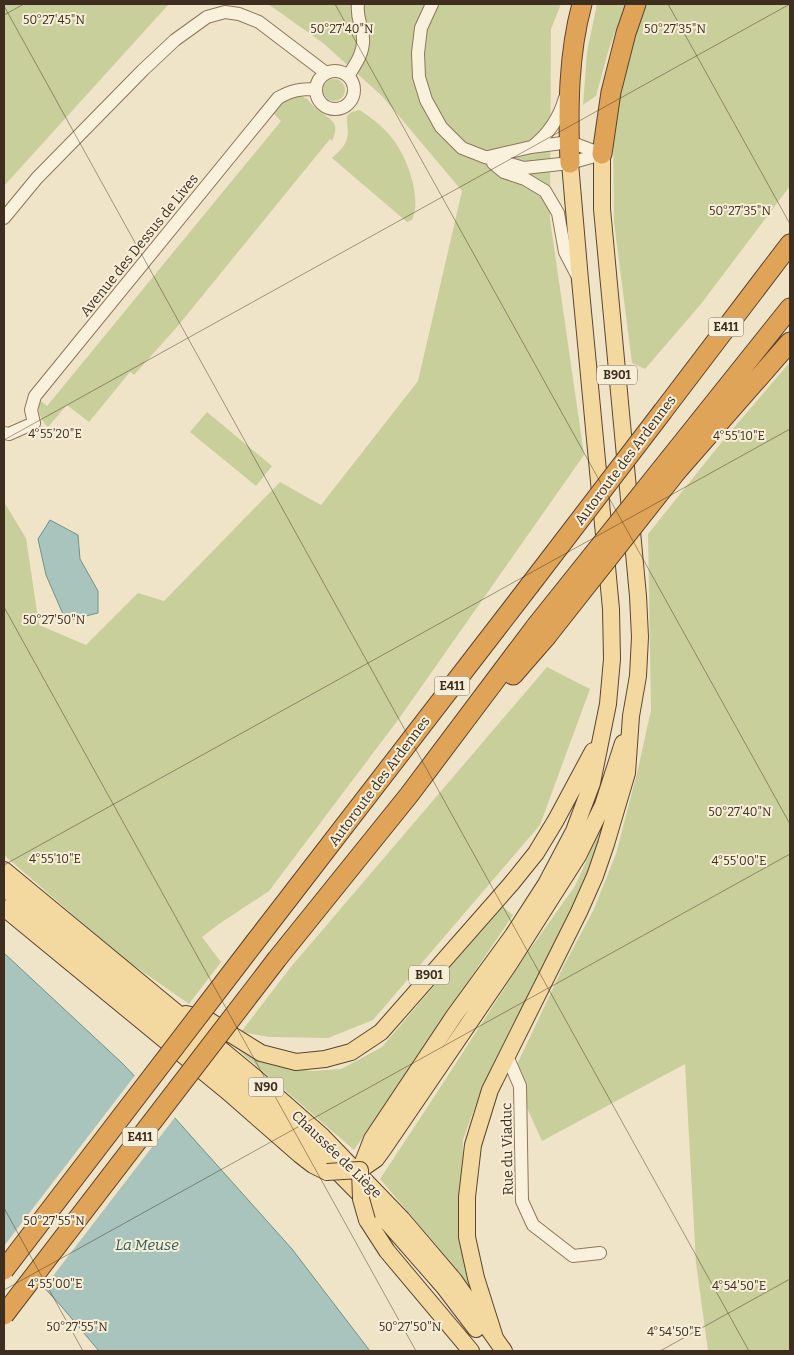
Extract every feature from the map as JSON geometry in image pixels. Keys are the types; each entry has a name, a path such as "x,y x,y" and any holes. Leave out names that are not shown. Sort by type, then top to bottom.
{"highway":[{"name":"B901","path":"570,163 570,79 574,44 582,4"},
{"name":"B901","path":"602,154 611,92 626,33 636,4"},
{"name":"Autoroute des Ardennes","path":"4,1270 790,244"},
{"name":"E411","path":"4,1315 277,959 674,464 790,308"},
{"path":"674,464 790,342"}],"main road":[{"name":"B901","path":"497,1347 476,1278 467,1237 467,1197 473,1145 490,1090 595,876 627,773 631,716 638,676 640,637 638,596 602,209 602,154"},
{"name":"B901","path":"378,1144 454,1016 513,935 546,884 579,818 592,783 603,733 612,659 611,610 570,163"},
{"name":"B901","path":"471,1351 387,1251 366,1220 360,1199 360,1170 510,962 578,856 603,804 631,716"},
{"name":"B901","path":"175,1012 205,1018 261,1053 296,1062 325,1059 351,1052 380,1032 511,884 536,853 603,733"},
{"name":"Chaussée de Liège","path":"4,870 257,1079 329,1143 402,1219 454,1280 497,1347"},
{"name":"Chaussée de Liège","path":"4,888 248,1090 313,1147 388,1223 497,1347"},
{"path":"4,908 228,1092 312,1165 327,1172 360,1170"}],"street":[{"path":"348,76 360,56 364,39 357,14 358,4"},
{"path":"432,4 421,28 418,53 419,77 426,100 441,126 462,148 485,158 524,168 570,163 602,154"},
{"path":"4,218 37,178 143,70 175,40 207,17 225,12 239,14 259,22 326,73"},
{"path":"332,71 338,71 348,76 354,90 353,97 349,102 338,109 325,106 320,102 316,89 320,77 332,71"},
{"path":"531,147 542,140 558,119 570,79"},
{"name":"Avenue des Dessus de Lives","path":"4,433 8,434 34,423 31,410 35,396 278,98 300,89 316,89"},
{"path":"485,158 531,147 570,142 602,154"},
{"path":"485,158 504,172 525,179 545,190 558,213 565,252 580,280"},
{"name":"Rue du Viaduc","path":"507,1056 520,1086 522,1201 526,1212 533,1225 573,1256 600,1253"}],"green space":[{"path":"4,4 169,4 4,186"},
{"path":"268,4 561,4 551,29 550,219 584,455 398,720 269,891 202,937 221,962 189,1004 123,958 4,855 4,502 26,538 39,625 86,645 138,593 164,601 280,482 321,505 418,381 462,191 382,96 323,43"},
{"path":"597,4 625,4 609,49 596,96 583,105 587,52"},
{"path":"646,4 790,4 790,186 701,304 645,369 632,363 614,222 613,125 624,71 640,14"},
{"path":"334,79 344,86 345,90 338,100 334,101 324,94 323,90 330,80"},
{"path":"295,96 306,98 333,122 335,129 332,141 330,139 177,327 134,375 130,372 89,422 67,405 48,427 40,415 41,401 47,406 281,121 274,114 279,107 285,101"},
{"path":"360,110 388,133 405,159 414,191 415,211 412,220 407,222 332,158 345,144 348,133 347,116 353,111"},
{"path":"790,362 790,1351 708,1351 696,1263 685,1064 542,1141 512,1075 564,965 593,911 616,854 638,769 651,710 648,534 725,438"},
{"path":"207,412 272,466 256,486 190,432"},
{"path":"547,667 590,689 540,825 373,1020 328,1038 269,1037 241,1032 290,968"},
{"path":"610,809 591,866 566,922 483,1084 463,1140 461,1228 479,1298 380,1179 528,952 575,886"},
{"path":"502,906 513,915 354,1150 229,1042 269,1062 310,1071 341,1069 382,1047"}],"water":[{"path":"50,520 78,535 80,559 98,591 98,613 66,621 46,575 38,539"},
{"name":"La Meuse","path":"4,953 122,1063 174,1117 292,1249 370,1351 99,1351 62,1307 4,1244"}],"pier":[{"path":"136,1074 176,1116 43,1289 4,1246"}]}
